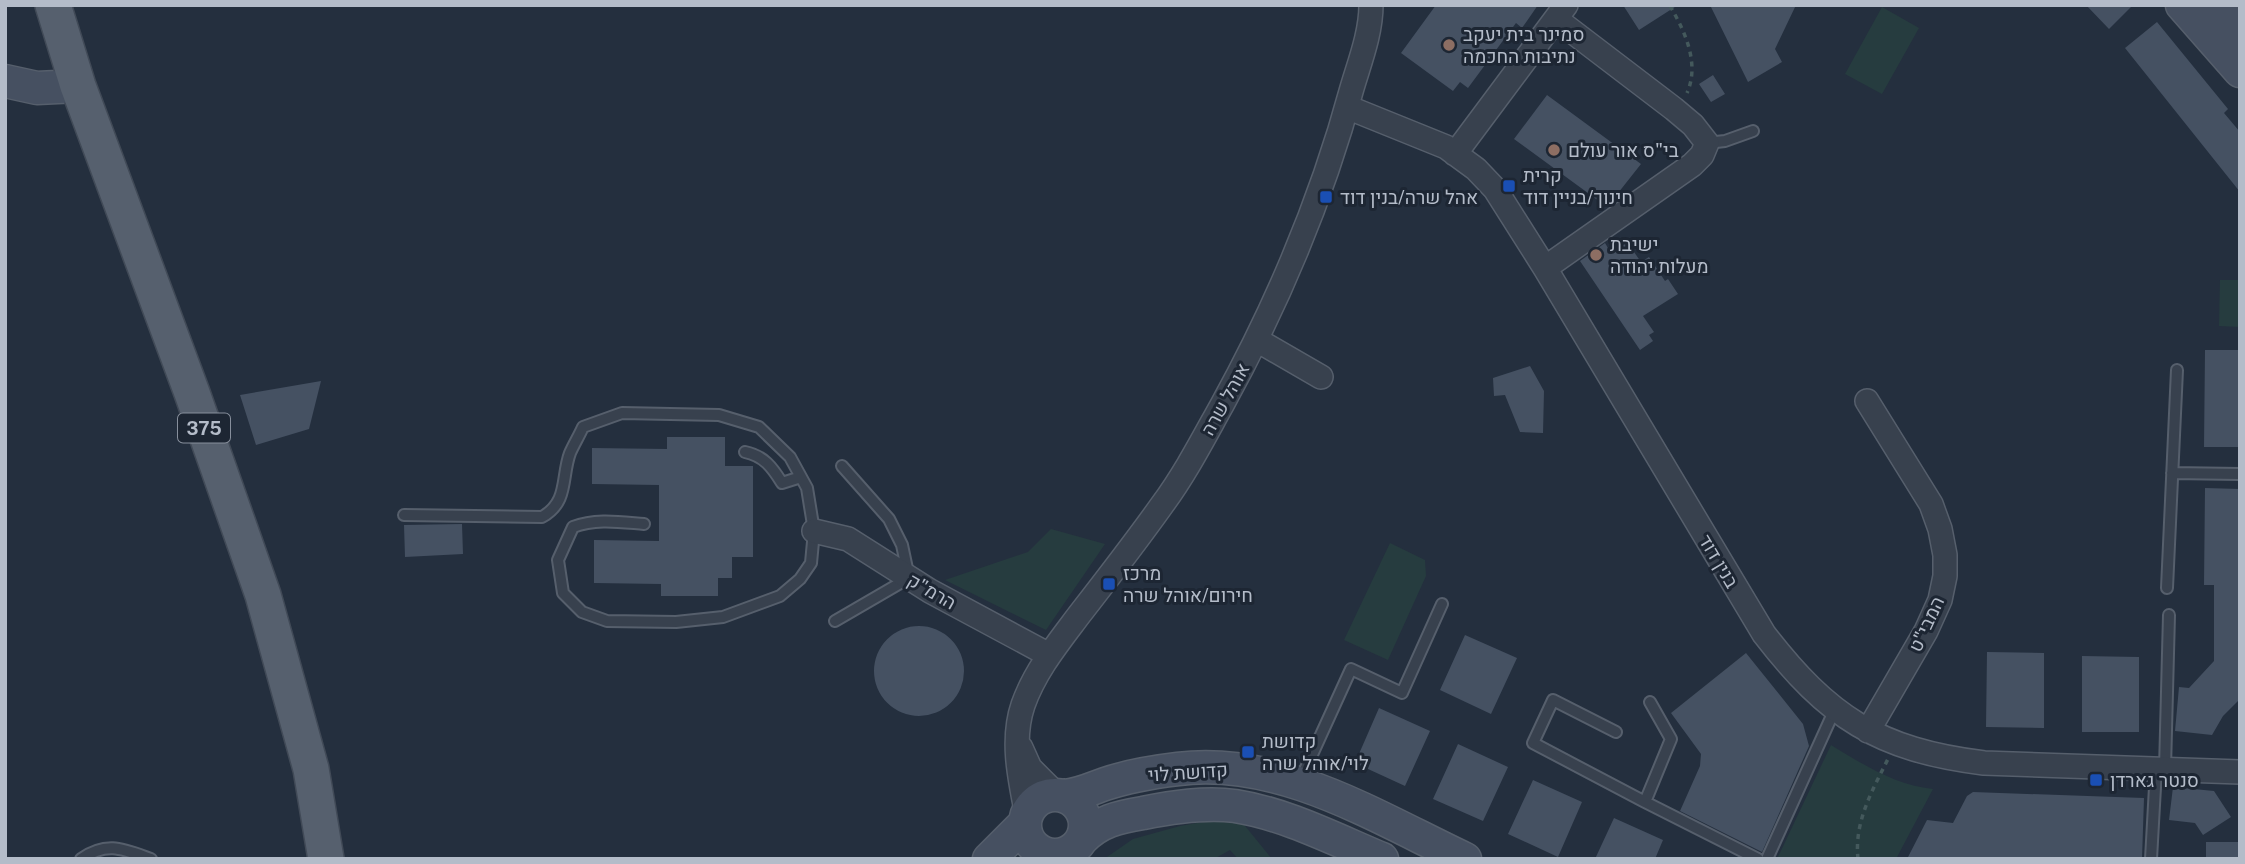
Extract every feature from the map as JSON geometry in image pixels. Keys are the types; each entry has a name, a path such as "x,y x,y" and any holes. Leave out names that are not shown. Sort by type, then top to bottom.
{"main road":[{"name":"375","path":"53,5 78,86 263,595 311,769 326,859"}],"street":[{"path":"2182,5 2240,71"},
{"path":"2215,5 2240,34"},
{"name":"אוהל שרה","path":"1026,819 1018,742 1022,708 1029,689 1049,655 1164,503 1206,434 1257,340 1279,295 1314,208 1347,107 1373,11"},
{"path":"1455,154 1561,12 1693,125 1707,143 1702,155 1692,165 1545,268"},
{"path":"5,82 37,88 78,86"},
{"name":"בנין דוד","path":"1347,107 1446,147 1476,169 1495,189 1545,268 1742,600 1783,658 1820,698 1868,731 1924,753 1984,763 2240,772"},
{"path":"1257,340 1321,377"},
{"name":"המבי\"ט","path":"1867,401 1931,504 1945,555 1945,576 1940,600 1926,631 1868,731"},
{"name":"הרמ\"ק","path":"814,531 848,539 909,578 1049,655"},
{"path":"1018,742 1030,768 1060,796 1077,804 1085,825 1081,840 1065,853 1044,857 1028,838 1026,819"},
{"name":"קדושת לוי","path":"1060,796 1080,795 1105,784 1147,773 1200,767 1245,769 1334,797 1465,859"},
{"path":"989,859 1026,819 1035,802 1049,795 1060,796"},
{"name":"קדושת לוי","path":"1081,840 1092,828 1111,819 1184,806 1233,806 1293,822 1382,859"}],"lane":[{"path":"1707,143 1726,141 1752,131"},
{"path":"2167,588 2177,370"},
{"path":"404,516 542,517 555,510 563,489 569,455 583,427 622,413 719,415 759,426 790,457 807,488 814,531 811,563 800,579 780,596 723,617 676,622 607,621 582,612 563,593 558,559 573,527 600,521 644,524"},
{"path":"744,452 757,455 772,467 782,483 801,477"},
{"path":"835,621 909,578 902,545 889,519 842,466"},
{"path":"2172,473 2240,474"},
{"path":"1298,784 1351,669 1402,693 1442,604"},
{"path":"2151,859 2160,769 2169,615"},
{"path":"1616,732 1553,700 1533,743 1758,859"},
{"path":"1645,802 1671,739 1650,702"},
{"path":"1767,859 1835,709"},
{"path":"81,859 94,850 118,848 151,859"}],"path":[{"path":"1670,6 1680,22 1689,48 1692,75 1689,91 1674,108"},
{"path":"1858,859 1858,829 1864,809 1895,743"}],"green space":[{"path":"1882,7 1919,28 1882,94 1845,74"},
{"path":"2220,280 2240,280 2240,327 2219,326"},
{"path":"1051,529 1105,544 1046,630 945,580 1028,552"},
{"path":"1390,543 1425,560 1426,576 1388,660 1344,640"},
{"path":"1831,745 1893,779 1933,789 1896,859 1777,859"},
{"path":"1237,816 1272,859 1238,859 1230,850 1214,859 1104,859 1133,839 1180,826"}],"building":[{"path":"1436,5 1538,5 1522,28 1516,23 1468,88 1460,82 1453,91 1401,53"},
{"path":"1623,5 1678,5 1639,30"},
{"path":"1710,5 1796,5 1775,49 1782,62 1748,82"},
{"path":"2086,5 2133,5 2109,29"},
{"path":"2157,22 2228,109 2224,113 2240,132 2240,192 2125,48"},
{"path":"1713,75 1725,94 1711,102 1699,84"},
{"path":"1547,95 1641,164 1607,207 1514,139"},
{"path":"1627,242 1641,262 1649,257 1665,281 1668,279 1678,294 1643,316 1654,332 1649,335 1653,341 1640,350 1580,261 1605,243 1611,253"},
{"path":"2205,350 2240,350 2240,447 2204,447"},
{"path":"1530,366 1544,391 1543,433 1520,432 1505,395 1494,396 1493,378"},
{"path":"321,381 309,429 256,445 240,395"},
{"path":"667,437 725,437 725,466 753,466 753,557 732,557 732,578 718,578 718,596 661,596 661,584 594,583 594,540 659,541 659,485 592,484 592,448 667,449"},
{"path":"2205,488 2240,489 2240,699 2223,716 2212,735 2175,731 2179,687 2189,688 2214,661 2214,585 2204,585"},
{"path":"462,524 463,554 405,557 404,525"},
{"path":"919,626 936,629 951,639 961,654 964,671 961,688 951,703 936,713 919,716 902,713 887,703 877,688 874,671 877,654 887,639 902,629"},
{"path":"1465,635 1517,658 1491,714 1440,690"},
{"path":"1987,652 2044,653 2044,728 1986,727"},
{"path":"1746,653 1803,724 1809,746 1762,852 1680,811 1700,766 1701,754 1671,713"},
{"path":"2082,656 2139,657 2139,732 2082,732"},
{"path":"1379,708 1430,731 1405,786 1355,763"},
{"path":"1458,744 1508,767 1483,821 1433,799"},
{"path":"1533,780 1582,802 1558,857 1508,834"},
{"path":"2173,787 2214,791 2231,817 2203,835 2195,823 2169,820"},
{"path":"1973,792 2144,798 2142,859 1907,859 1927,820 1953,823 1967,796"},
{"path":"1614,818 1663,840 1655,859 1595,859"},
{"path":"2206,842 2240,842 2240,859 2206,859"}],"place":[{"name":"סמינר בית יעקב נתיבות החכמה","path":"1449,45"},
{"name":"בי\"ס אור עולם","path":"1554,150"},
{"name":"קרית חינוך/בניין דוד","path":"1509,186"},
{"name":"אהל שרה/בנין דוד","path":"1326,197"},
{"name":"ישיבת מעלות יהודה","path":"1596,255"},
{"name":"מרכז חירום/אוהל שרה","path":"1109,584"},
{"name":"קדושת לוי/אוהל שרה","path":"1248,752"},
{"name":"סנטר גארדן","path":"2096,780"}]}
